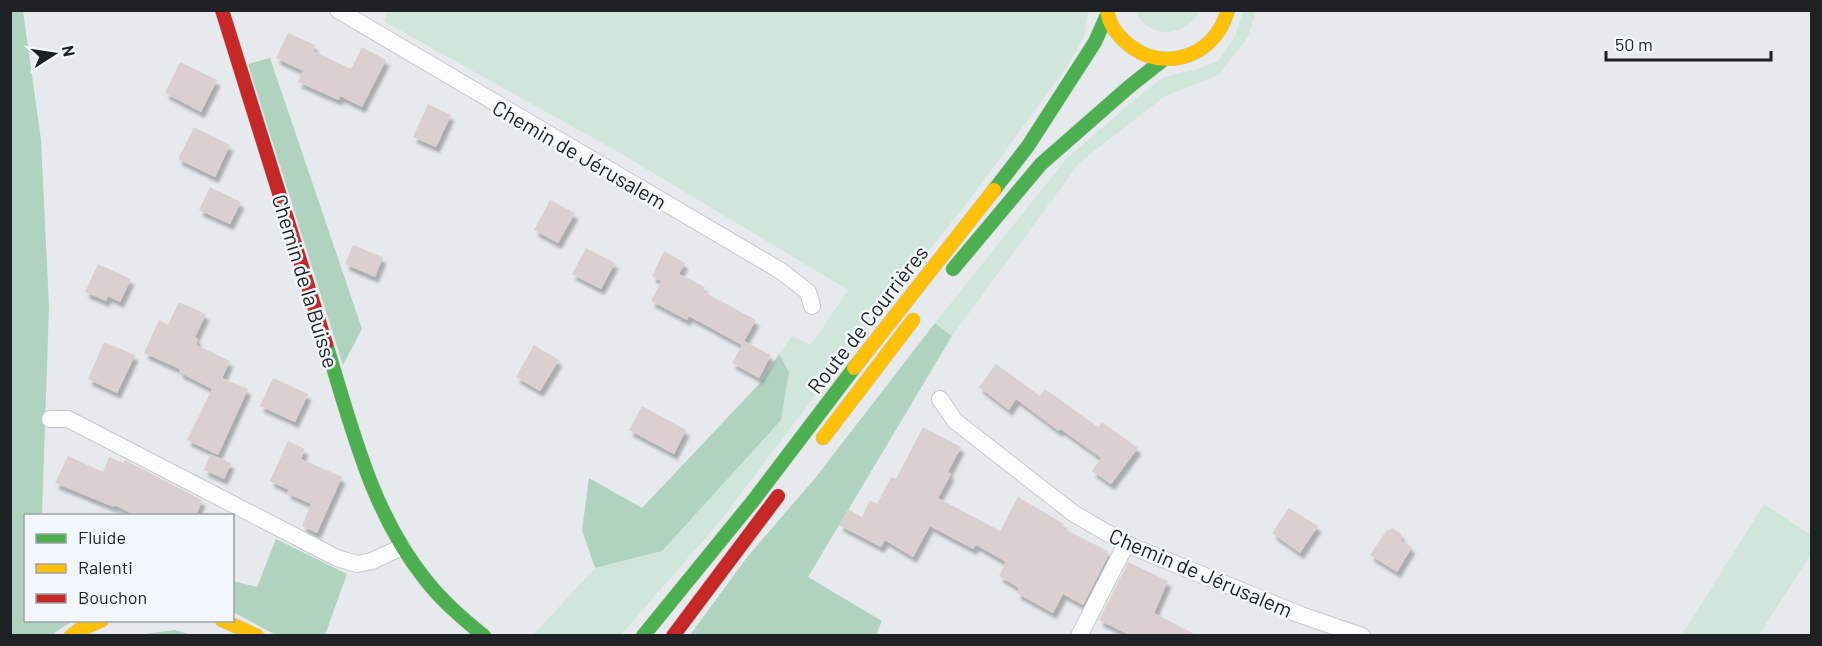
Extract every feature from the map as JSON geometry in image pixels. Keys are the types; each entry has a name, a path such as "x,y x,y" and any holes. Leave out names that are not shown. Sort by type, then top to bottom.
{"main road":[{"name":"Chemin de la Buisse","path":"222,10 361,458 380,505 402,547 419,572 440,597 484,636"},
{"path":"1107,13 1115,32 1128,46 1144,56 1163,60 1182,58 1201,51 1215,38 1225,21 1228,10"},
{"name":"Route de Courrières","path":"643,636 753,501 1028,146 1095,42 1107,13"},
{"name":"Route de Courrières","path":"944,280 1041,164 1163,60"},
{"name":"Route de Courrières","path":"816,446 922,309"},
{"path":"673,636 788,482"},
{"path":"71,636 79,630 99,622"},
{"path":"224,622 257,636"}],"street":[{"name":"Chemin de Jérusalem","path":"338,10 781,271 808,292 812,306"},
{"name":"Chemin de Jérusalem","path":"940,399 955,422 1074,513 1126,544 1301,615 1362,636"},
{"path":"50,419 68,419 338,558 357,564 372,561 402,547"},
{"path":"1079,636 1126,544"}],"green space":[{"path":"387,10 1088,11 1084,37 1069,64 970,199 852,347 721,520 620,636 533,635 595,568 662,551 789,372 779,354 792,336 811,345 848,290 620,153 385,22"},
{"path":"10,11 23,11 41,140 49,306 42,514 24,514 24,622 73,622 52,635 11,635"},
{"path":"1135,11 1200,11 1185,26 1177,31 1167,32 1149,27"},
{"path":"1243,11 1256,11 1248,37 1219,75 1165,96 1080,162 952,336 935,323 1067,158 1164,77 1198,69 1219,60 1235,36"},
{"path":"270,58 362,329 343,365 248,64"},
{"path":"935,323 952,336 808,577 882,621 876,635 690,635 748,556 816,477"},
{"path":"779,354 789,372 781,420 662,551 595,568 582,530 589,478 642,508 762,381"},
{"path":"1764,504 1811,535 1811,554 1759,635 1682,635"},
{"path":"276,539 347,574 325,635 276,635 234,613 234,581 257,587"},
{"path":"175,630 192,635 137,635"}],"building":[{"path":"288,33 315,45 313,51 351,69 362,47 386,60 362,107 340,96 339,100 298,82 303,71 276,58"},
{"path":"180,62 217,80 201,112 165,93"},
{"path":"428,104 451,115 436,147 413,137"},
{"path":"194,127 230,145 215,177 178,159"},
{"path":"210,187 241,202 230,224 199,210"},
{"path":"550,200 575,213 558,243 534,230"},
{"path":"353,245 383,257 375,277 345,264"},
{"path":"586,248 615,263 601,289 572,274"},
{"path":"664,251 685,263 679,274 705,287 702,291 756,320 744,341 771,355 759,378 732,363 742,345 689,316 687,320 651,301 661,281 652,276"},
{"path":"98,264 131,279 120,302 108,296 106,301 85,292"},
{"path":"179,302 206,314 195,337 198,339 196,345 230,361 222,378 248,389 218,455 187,440 212,389 179,372 180,369 144,353 159,320 168,325"},
{"path":"104,342 135,355 117,393 88,379"},
{"path":"534,345 559,360 540,391 516,377"},
{"path":"996,364 1040,396 1045,389 1098,427 1102,422 1138,448 1111,484 1092,471 1101,458 1016,399 1009,410 979,387"},
{"path":"273,378 308,394 295,422 260,406"},
{"path":"642,406 686,430 674,454 629,430"},
{"path":"923,427 961,447 948,472 951,474 938,498 1000,531 1018,497 1064,524 1062,528 1108,551 1109,554 1083,605 1063,594 1053,613 1017,593 1019,588 999,576 1006,562 976,545 973,549 930,526 913,557 885,540 881,547 839,525 848,509 862,517 870,500 877,504 891,477 896,479"},
{"path":"288,441 305,449 301,459 342,477 317,533 302,526 311,504 287,493 289,490 270,481"},
{"path":"210,454 231,463 224,479 204,470"},
{"path":"68,456 103,472 109,457 123,463 125,460 202,500 197,514 132,514 115,505 114,507 55,483"},
{"path":"1289,508 1318,526 1300,553 1272,533"},
{"path":"1393,528 1401,534 1402,541 1412,547 1397,572 1370,555 1386,531"},
{"path":"1128,562 1168,581 1154,613 1198,636 1131,636 1099,620"}],"traffic: fast":[{"path":"994,190 1028,146 1095,42 1107,15"},
{"path":"953,269 1041,164 1163,60"},
{"path":"326,344 354,436 390,525 406,553 425,579 453,609 484,636"},
{"path":"643,636 753,501 854,368"}],"traffic: slow":[{"path":"1107,10 1114,29 1129,45 1140,53 1166,59 1179,58 1203,48 1221,27 1228,10"},
{"path":"854,368 994,190"},
{"path":"823,438 913,320"},
{"path":"71,636 97,622"},
{"path":"226,622 257,636"}],"traffic: jam":[{"path":"222,10 326,344"},
{"path":"673,636 778,496"}]}
